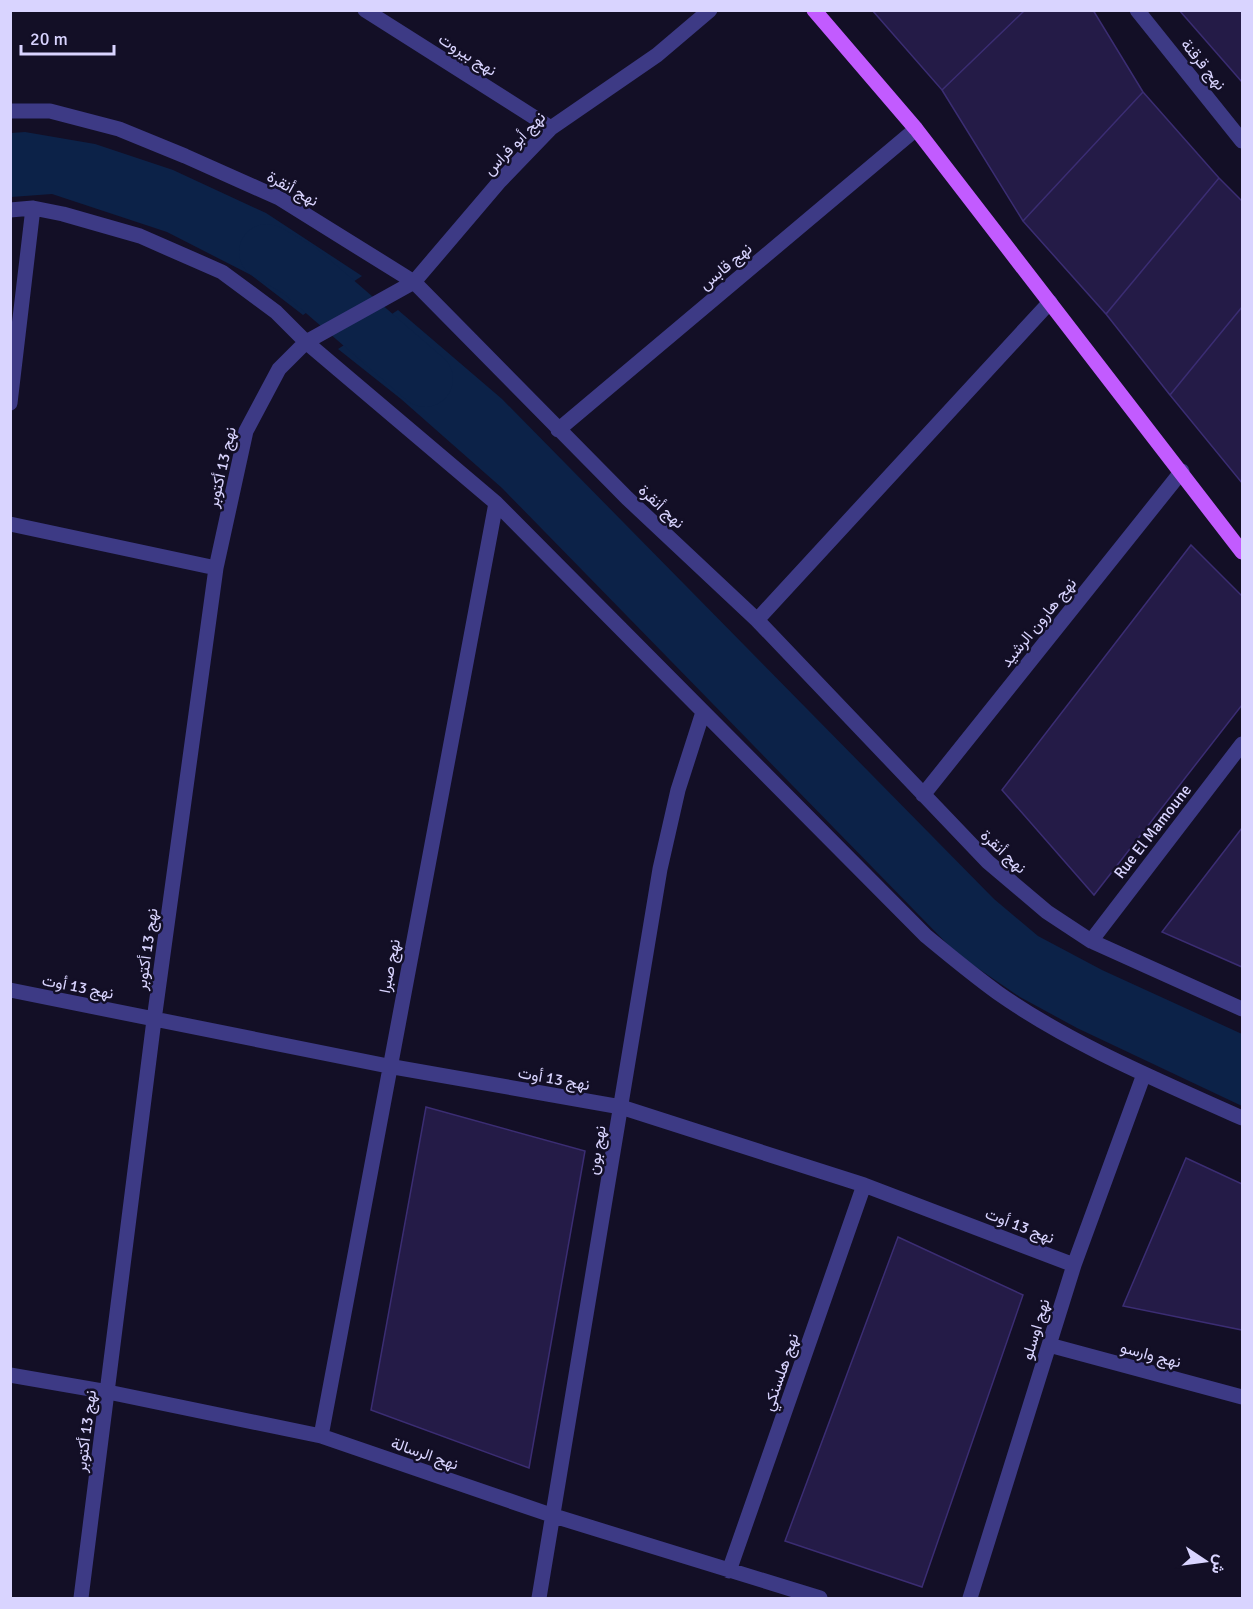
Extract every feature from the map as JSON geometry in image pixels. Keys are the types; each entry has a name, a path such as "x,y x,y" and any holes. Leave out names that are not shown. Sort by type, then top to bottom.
{"main road":[{"path":"814,10 916,129 1242,551"}],"street":[{"name":"نهج أبو فراس","path":"321,334 414,282 500,181 551,128 657,55 710,10"},
{"name":"نهج قرقنة","path":"1137,10 1242,141"},
{"name":"نهج بيروت","path":"368,11 551,128"},
{"name":"نهج أنقرة","path":"10,111 51,111 119,129 185,156 279,198 414,282 558,430 757,620 987,862 1047,912 1091,941 1242,1009"},
{"name":"نهج قابس","path":"558,430 916,129"},
{"path":"10,210 33,208 140,236 222,272 276,312 306,342 496,504 926,936 998,993 1144,1074 1242,1118"},
{"path":"10,403 33,208"},
{"path":"757,620 1050,302"},
{"name":"نهج 13 أكتوبر","path":"81,1599 154,1020 216,568 246,431 279,369 306,342 321,334"},
{"name":"نهج هارون الرشيد","path":"923,795 1182,471"},
{"name":"نهج صبرا","path":"321,1436 388,1066 496,504"},
{"path":"10,524 216,568"},
{"name":"نهج بون","path":"539,1599 660,869 678,790 703,712"},
{"name":"Rue El Mamoune","path":"1091,941 1242,744"},
{"name":"نهج 13 أوت","path":"10,990 388,1066 621,1107 864,1185 1074,1265"},
{"name":"نهج اوسلو","path":"970,1599 1074,1265 1144,1074"},
{"name":"نهج هلسنكي","path":"729,1571 864,1185"},
{"name":"نهج وارسو","path":"1049,1345 1242,1397"},
{"name":"نهج الرسالة","path":"10,1376 108,1392 321,1436 554,1516 820,1599"}],"water":[{"path":"25,132 95,144 173,170 266,213 362,276 303,315 251,275 167,232 52,194 11,197 11,133"},
{"path":"398,310 502,399 994,899 1038,936 1102,970 1242,1034 1242,1106 1077,1028 1020,997 957,954 502,488 401,399 338,349"}],"building":[{"path":"872,10 1025,10 942,90"},
{"path":"1025,10 1093,10 1143,92 1023,221 942,90"},
{"path":"1179,10 1242,10 1242,82"},
{"path":"1143,92 1219,178 1106,314 1023,221"},
{"path":"1219,178 1242,201 1242,307 1170,395 1106,314"},
{"path":"1242,307 1242,483 1170,395"},
{"path":"1191,545 1242,596 1242,705 1094,895 1002,790"},
{"path":"1242,828 1242,967 1162,932"},
{"path":"426,1107 585,1151 529,1468 371,1410"},
{"path":"1186,1158 1242,1184 1242,1330 1123,1306"},
{"path":"898,1237 1023,1295 922,1587 785,1541"}],"waterway":[{"path":"267,252 299,270 425,379"}]}
